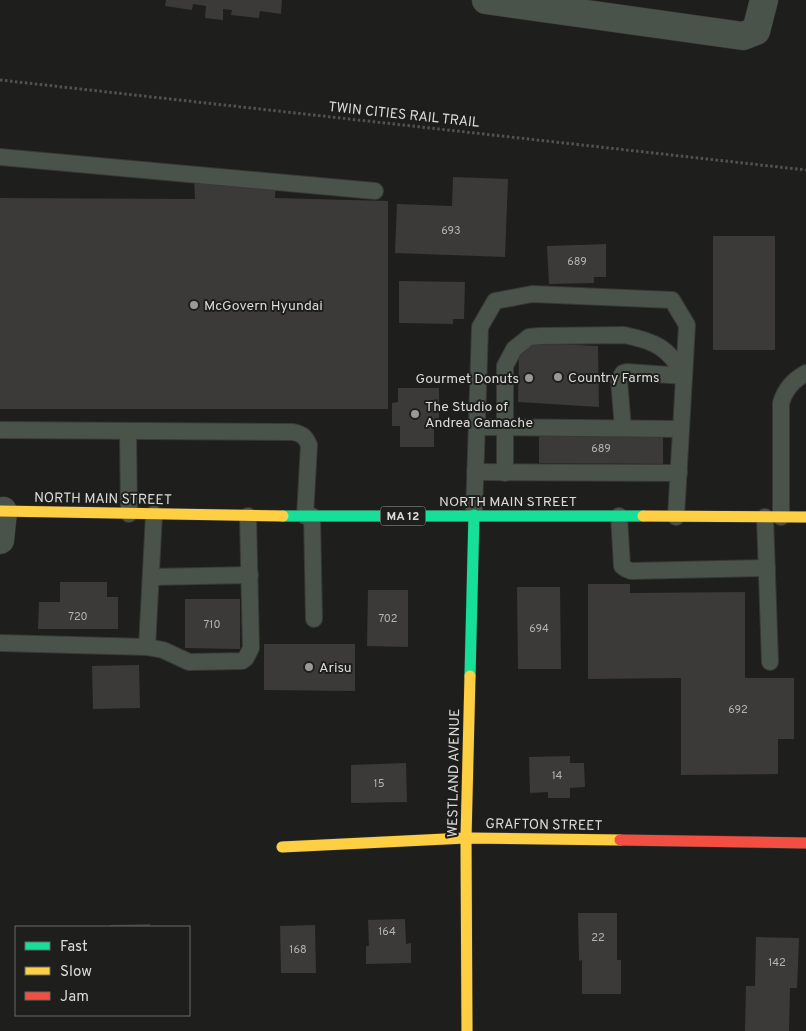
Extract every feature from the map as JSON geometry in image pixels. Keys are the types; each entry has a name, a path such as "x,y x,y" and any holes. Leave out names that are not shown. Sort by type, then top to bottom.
{"main road":[{"name":"NORTH MAIN STREET","path":"1,511 248,516 806,517"},
{"name":"WESTLAND AVENUE","path":"467,1031 466,838 474,515"},
{"name":"GRAFTON STREET","path":"282,847 466,838 806,843"}],"street":[{"path":"486,0 743,36 756,31 764,0"},
{"path":"0,540 1,511"}],"lane":[{"path":"0,156 375,191"},
{"path":"474,515 480,327 495,301 532,294 672,300 687,325 676,517"},
{"path":"505,473 505,366 514,349 529,337 624,335 652,342 665,350 685,368"},
{"path":"623,428 619,380 623,373 685,368"},
{"path":"770,662 767,568 773,517 781,403 784,393 789,386 806,373"},
{"path":"477,427 681,429"},
{"path":"0,430 293,432 301,434 309,444 308,516 314,619"},
{"path":"128,431 129,514"},
{"path":"475,472 679,473"},
{"path":"147,647 154,514"},
{"path":"0,643 147,647 163,650 189,662 242,661 246,658 251,648 248,516"},
{"path":"619,516 622,566 626,570 767,568"},
{"path":"151,577 250,575"}],"path":[{"name":"TWIN CITIES RAIL TRAIL","path":"0,80 806,170"}],"building":[{"path":"166,0 282,0 281,14 260,11 259,18 231,15 232,10 223,9 223,20 205,18 206,6 193,4 192,10 165,6"},
{"name":"McGovern Hyundai","path":"194,176 276,177 275,198 388,201 388,409 0,409 0,198 195,199"},
{"path":"453,177 508,179 505,257 395,253 397,204 452,206"},
{"path":"713,236 775,236 775,350 713,350"},
{"path":"606,244 606,277 594,277 594,283 549,284 547,246"},
{"path":"399,281 465,282 464,319 453,319 453,324 399,323"},
{"name":"Country Farms","path":"535,343 598,346 599,407 518,402 519,352"},
{"name":"The Studio of Andrea Gamache","path":"398,388 439,388 439,427 434,427 434,447 400,447 400,426 392,426 392,403 398,402"},
{"path":"539,432 663,433 663,464 539,463"},
{"path":"60,582 107,582 107,597 118,597 118,629 38,629 39,602 60,602"},
{"path":"588,584 630,584 630,593 745,592 745,678 794,678 794,739 778,739 778,774 681,775 681,678 588,679"},
{"path":"517,587 560,587 561,669 518,669"},
{"path":"368,590 408,590 408,647 367,646"},
{"path":"185,599 240,599 240,649 185,648"},
{"name":"Arisu","path":"264,644 355,644 355,691 264,690"},
{"path":"139,665 140,708 93,709 92,666"},
{"path":"570,756 570,763 584,763 585,787 570,788 570,798 548,798 548,792 530,793 529,757"},
{"path":"406,763 407,802 351,803 351,765"},
{"path":"578,913 617,913 617,960 621,960 621,994 582,994 582,960 579,961"},
{"path":"405,919 406,944 411,943 411,963 366,964 366,946 369,946 368,920"},
{"path":"150,924 150,926 110,926"},
{"path":"315,925 316,973 281,973 280,926"},
{"path":"756,937 799,938 797,988 790,988 789,1031 745,1031 746,986 755,986"}],"traffic: fast":[{"path":"470,676 474,515"},
{"path":"283,516 643,516"}],"traffic: slow":[{"path":"0,511 283,516"},
{"path":"643,516 806,517"},
{"path":"467,1031 466,838 470,676"},
{"path":"282,847 466,838 620,840"}],"traffic: jam":[{"path":"620,840 806,843"}],"place":[{"name":"McGovern Hyundai","path":"194,305"},
{"name":"Country Farms","path":"558,377"},
{"name":"Gourmet Donuts","path":"529,378"},
{"name":"The Studio of Andrea Gamache","path":"415,414"},
{"name":"Arisu","path":"309,667"}]}
